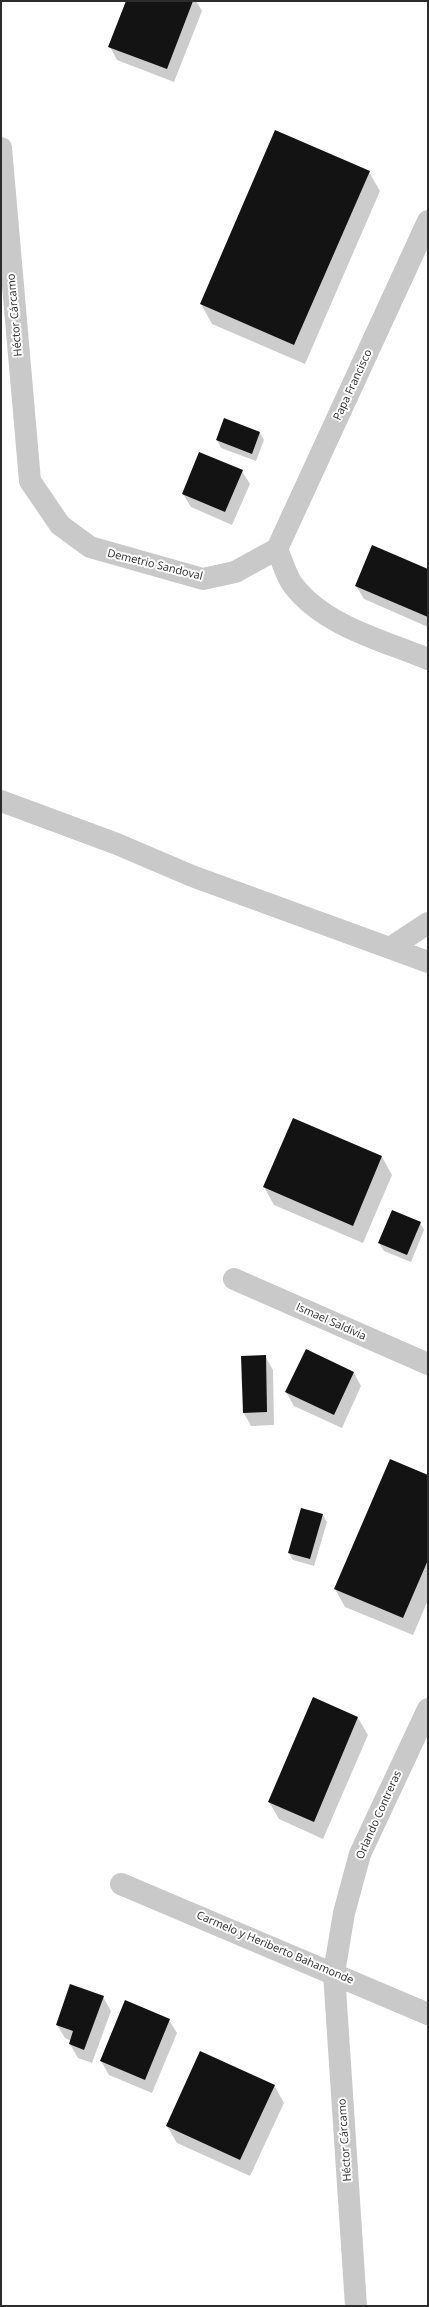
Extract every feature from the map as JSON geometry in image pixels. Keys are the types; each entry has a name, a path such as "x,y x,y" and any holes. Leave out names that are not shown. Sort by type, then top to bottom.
{"street":[{"name":"Héctor Cárcamo","path":"1,148 30,481"},
{"name":"Papa Francisco","path":"277,549 428,221"},
{"name":"Demetrio Sandoval","path":"30,481 60,525 90,548 203,579 235,572 277,549"},
{"path":"277,549 292,584 312,606 338,622 428,659"},
{"path":"1,801 117,844 192,876 428,962"},
{"path":"390,948 428,923"},
{"name":"Ismael Saldivia","path":"234,1279 428,1364"},
{"name":"Orlando Contreras","path":"334,1973 344,1913 360,1854 428,1709"},
{"name":"Carmelo y Heriberto Bahamonde","path":"121,1884 428,2014"},
{"name":"Héctor Cárcamo","path":"334,1973 356,2306"}],"building":[{"path":"126,1 193,1 167,69 108,47"},
{"path":"275,130 370,171 294,345 200,304"},
{"path":"224,418 260,432 252,454 216,440"},
{"path":"199,452 243,470 225,512 182,494"},
{"path":"372,545 428,569 428,617 355,586"},
{"path":"293,1118 382,1156 353,1226 263,1187"},
{"path":"392,1210 421,1222 407,1255 378,1243"},
{"path":"306,1349 354,1372 334,1415 285,1392"},
{"path":"266,1355 267,1412 243,1413 241,1356"},
{"path":"390,1459 428,1475 428,1560 403,1618 334,1589"},
{"path":"301,1508 323,1514 310,1559 288,1553"},
{"path":"313,1697 358,1717 314,1822 268,1802"},
{"path":"70,1984 104,1996 84,2050 69,2044 73,2031 56,2025"},
{"path":"125,2000 170,2019 145,2080 100,2061"},
{"path":"200,2051 275,2085 240,2160 166,2126"}]}
